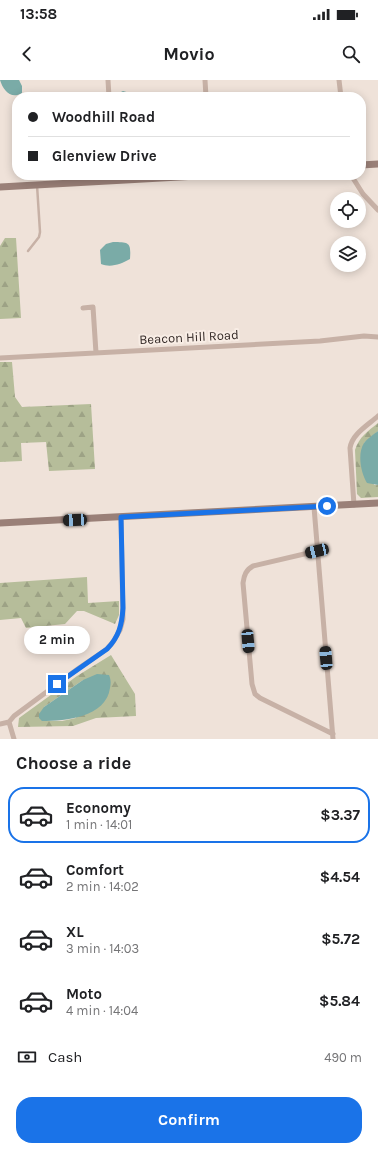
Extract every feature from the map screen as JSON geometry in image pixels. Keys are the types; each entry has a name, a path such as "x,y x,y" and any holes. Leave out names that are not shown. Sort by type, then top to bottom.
{"street":[{"path":"108,80 109,92"},
{"path":"205,80 206,92"},
{"path":"339,80 340,92"},
{"path":"366,165 378,164"},
{"path":"0,187 91,180"},
{"path":"354,180 357,186 378,210"},
{"path":"83,308 93,307 96,353"},
{"name":"Beacon Hill Road","path":"0,358 320,341 364,336 378,337"},
{"path":"354,505 351,443 356,435 378,416"},
{"path":"0,523 378,503"},
{"path":"314,507 333,736"},
{"path":"0,724 9,722 78,668 98,656 114,642 120,630 122,619 121,517"},
{"path":"317,551 253,566 248,569 244,575 243,583 251,676 254,694 333,736"},
{"path":"9,722 14,739"}],"lane":[{"path":"28,251 39,237 40,232 37,185"}],"green space":[{"path":"5,238 16,238 21,318 0,319 0,246"},
{"path":"0,362 12,362 15,397 22,407 91,404 95,469 49,471 46,442 21,443 22,461 0,462"},
{"path":"378,423 378,431 364,443 374,485 378,485 378,497 361,498 357,494 355,450 361,438"},
{"path":"87,577 88,603 119,601 119,615 115,624 84,611 77,611 65,624 26,628 21,618 0,620 0,583"},
{"path":"111,655 135,694 136,716 96,718 73,726 18,727 19,718 77,676","holes":["83,680 76,718 62,721 43,721 44,707"]}],"water":[{"path":"0,80 19,80 22,86 22,92 12,92 11,95 3,87"},
{"path":"123,242 128,244 130,247 130,259 116,265 108,266 101,264 100,250 106,244"},
{"path":"378,431 378,485 367,483 363,474 360,458 364,443"},
{"path":"97,674 109,675 111,683 107,698 101,705 93,711 73,718 42,721 39,718 39,714 44,707 83,680"}],"route":[{"path":"57,684 107,649 114,642 120,630 123,608 121,517 327,506"}]}
